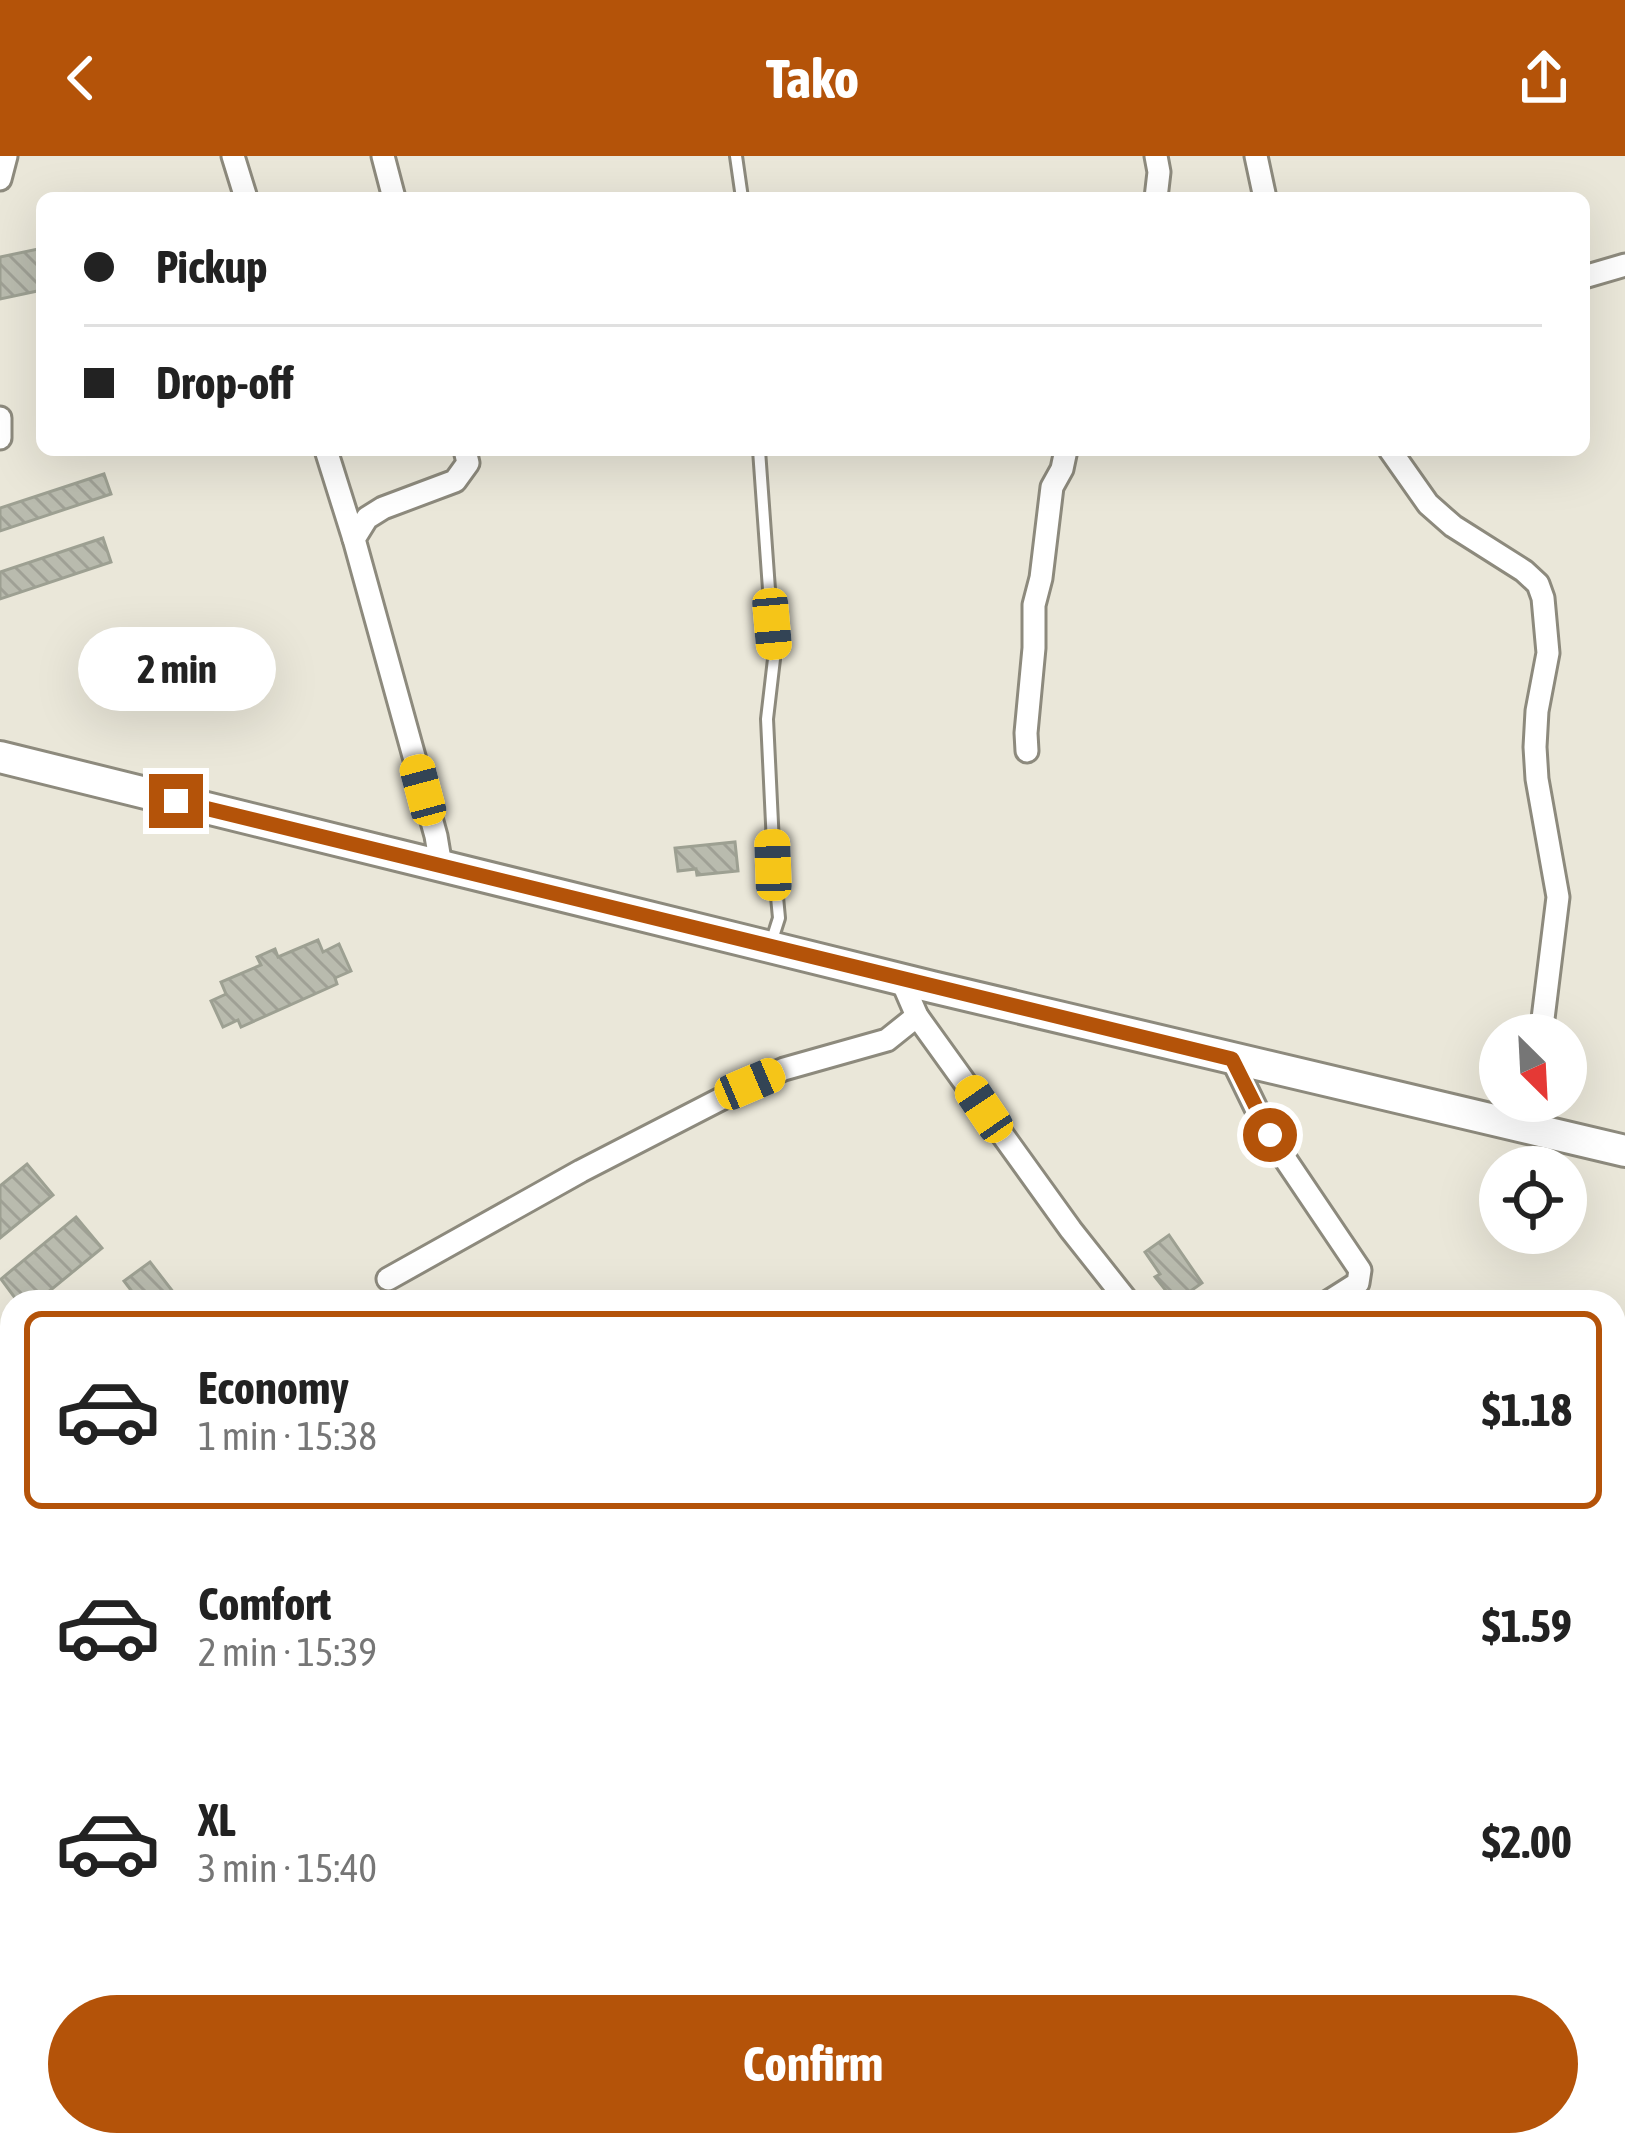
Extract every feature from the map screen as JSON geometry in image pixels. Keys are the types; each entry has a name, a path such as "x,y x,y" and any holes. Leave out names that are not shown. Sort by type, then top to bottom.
{"street":[{"path":"0,179 6,156"},
{"path":"233,156 244,192"},
{"path":"383,156 392,192"},
{"path":"1156,156 1157,192"},
{"path":"1256,156 1264,192"},
{"path":"1590,275 1625,265"},
{"path":"0,418 0,438"},
{"path":"328,456 441,866"},
{"path":"354,539 368,518 383,508 454,481 469,463 467,456"},
{"path":"1027,752 1034,605 1052,488 1065,456"},
{"path":"1394,456 1428,503 1453,526 1524,571 1538,584 1543,598 1549,640 1535,747 1558,897 1544,1014"},
{"path":"0,757 1232,1059 1479,1106"},
{"path":"902,979 917,1016 1118,1290"},
{"path":"388,1279 580,1171 750,1084 784,1069 886,1040 917,1016"},
{"path":"1232,1059 1270,1135 1360,1270 1358,1283 1347,1290"},
{"path":"1545,1122 1625,1150"}],"lane":[{"path":"736,156 741,192"},
{"path":"759,456 774,658 767,718 779,918 770,946"}],"building":[{"path":"36,249 36,291 0,299 0,257"},
{"path":"104,474 111,494 0,531 0,508"},
{"path":"103,538 111,562 0,599 0,572"},
{"path":"735,842 738,871 697,875 696,869 678,871 675,848"},
{"path":"318,940 323,952 339,944 351,971 335,978 337,984 241,1027 238,1020 223,1027 211,1001 226,994 221,982 261,965 257,957 275,949 278,957"},
{"path":"27,1164 53,1195 0,1238 0,1186"},
{"path":"76,1217 102,1248 51,1290 9,1290 1,1279"},
{"path":"1169,1235 1202,1283 1192,1290 1165,1290 1145,1252"},
{"path":"150,1262 172,1290 131,1290 124,1281"}],"route":[{"path":"176,801 1232,1059 1270,1135"}]}
